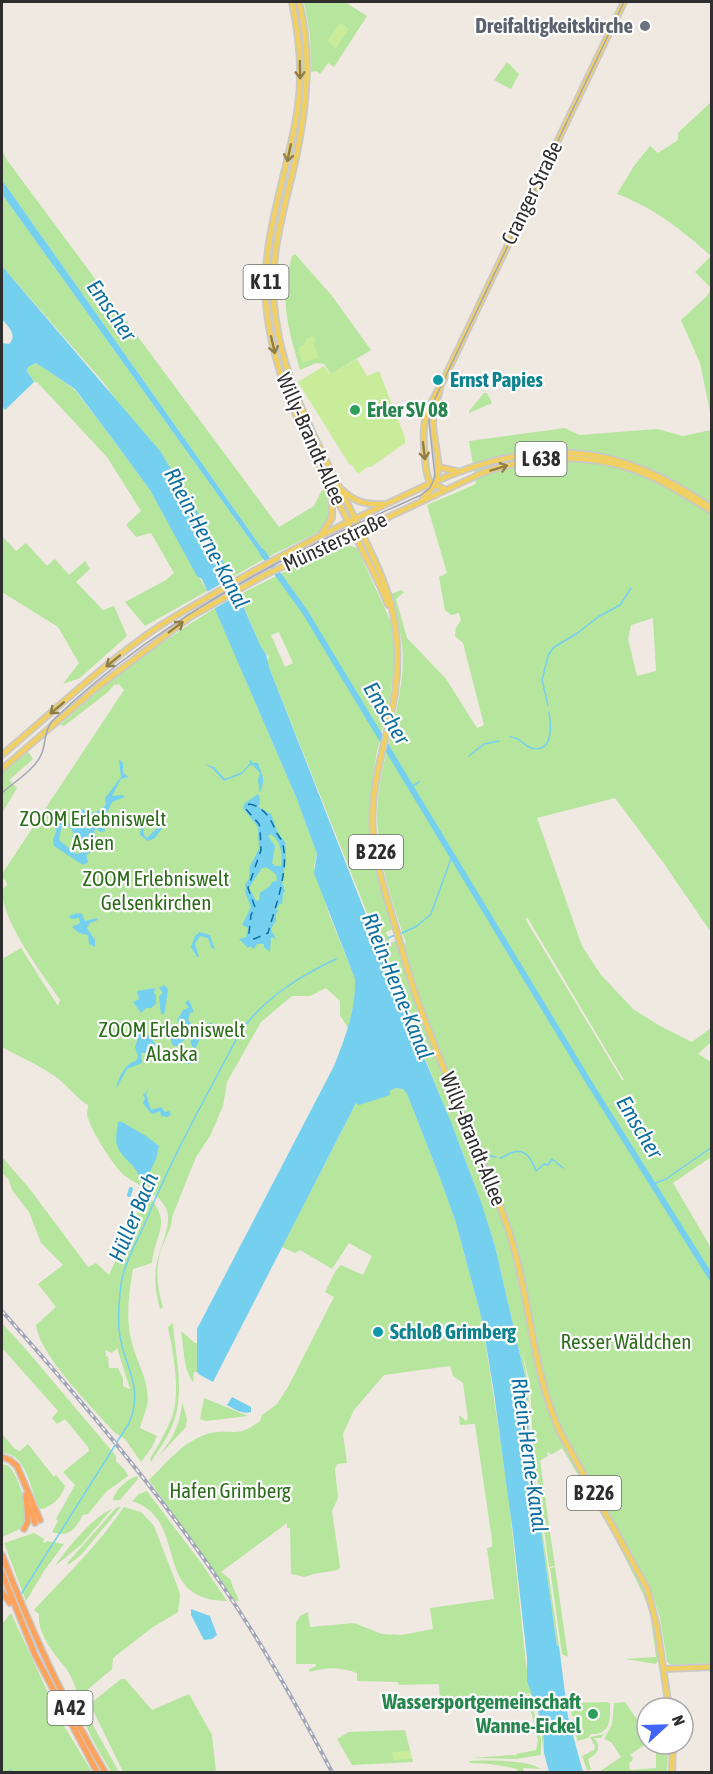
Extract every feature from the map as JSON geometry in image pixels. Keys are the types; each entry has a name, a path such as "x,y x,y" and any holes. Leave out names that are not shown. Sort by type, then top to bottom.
{"highway":[{"path":"2,1459 10,1460 17,1466 38,1521 15,1467 2,1459"},
{"path":"24,1529 28,1521 26,1495"},
{"name":"A 42","path":"2,1555 27,1620 58,1686 105,1773"},
{"path":"2,1573 11,1600"},
{"path":"2,1592 11,1600"},
{"name":"A 42","path":"11,1600 15,1614 19,1616 53,1692 98,1773"}],"main road":[{"name":"Willy-Brandt-Allee","path":"292,2 299,44 299,96 267,254 266,302 270,335 284,385 298,419 384,595 393,619"},
{"name":"Willy-Brandt-Allee","path":"299,2 307,55 306,96 274,259 273,300 277,333 290,383 355,519 390,601 397,664 394,694 374,790 374,834 381,876 414,992 512,1239 546,1393 561,1434 646,1588 656,1618 664,1669"},
{"name":"Cranger Straße","path":"434,482 427,474 423,439 424,422 429,404 441,384 624,2"},
{"name":"Cranger Straße","path":"434,482 438,467 433,419 441,384"},
{"name":"Münsterstraße","path":"2,755 143,638 200,602 315,538 457,471 490,460 530,454 569,453 597,456 655,473 711,509"},
{"name":"Münsterstraße","path":"2,769 96,688 181,623 244,585 482,473 538,459 600,461 634,470 711,509"},
{"path":"438,467 457,471"},
{"path":"422,486 426,482 427,474"},
{"path":"421,501 434,482 445,489"},
{"path":"340,488 354,500 362,503 386,504"},
{"path":"315,538 324,531 332,518 332,491"},
{"path":"664,1669 711,1667"},
{"name":"B 226","path":"664,1669 667,1696"},
{"path":"672,1773 673,1756"}],"green space":[{"path":"304,2 345,2 367,16 334,67 328,63 320,74 316,71 311,72 310,36"},
{"path":"340,23 349,29 336,48 327,41"},
{"path":"507,62 519,74 511,89 494,80"},
{"path":"711,102 712,288 695,272 711,256 667,220 617,194 634,166 650,146 658,153 678,140 678,133"},
{"path":"2,150 7,160 279,527 314,506 322,490 328,489 331,512 323,530 268,557 2,180"},
{"path":"2,194 264,559 231,578 206,526 104,383 2,266"},
{"path":"295,254 332,296 371,350 331,374 324,364 316,363 300,370 289,327 286,301 288,272 292,256"},
{"path":"711,289 711,417 700,363 681,320 707,296"},
{"path":"314,336 316,341 313,342 319,357 303,363 298,349 307,338"},
{"name":"Erler SV 08","path":"357,359 367,376 379,371 405,438 405,443 358,474 349,464 298,382 324,366 330,374"},
{"path":"37,363 75,390 111,437 150,490 207,591 145,626 125,602 166,580 174,573 151,533 136,537 126,525 141,511 107,457 37,382 34,382 27,371 28,367"},
{"path":"484,393 487,393 492,403 469,413 469,411"},
{"name":"Resser Wäldchen","path":"565,428 579,435 657,429 683,436 711,430 711,939 710,931 615,798 537,818 582,946 601,975 633,1009 692,1042 711,1028 711,1042 698,1054 711,1062 711,1157 673,1183 711,1248 711,1663 671,1665 667,1662 660,1618 649,1584 570,1444 566,1446 646,1592 653,1618 659,1659 656,1664 625,1659 656,1657 650,1613 613,1534 562,1448 551,1455 547,1453 548,1456 540,1461 549,1525 544,1527 533,1449 530,1383 522,1351 528,1383 530,1445 559,1646 557,1646 529,1445 527,1385 495,1246 464,1156 267,662 269,657 260,646 239,595 294,567 348,545 357,548 391,622 395,659 390,699 377,751 372,783 371,837 393,929 386,932 390,943 396,941 399,947 406,943 382,863 377,814 381,775 402,677 401,641 391,594 401,590 404,592 396,599 407,638 446,679 477,728 484,725 463,643 455,636 456,628 461,620 459,613 451,615 445,610 439,577 447,573 427,505 476,484 469,441","holes":["653,618 656,671 637,676 628,639 631,625","279,632 293,663 285,667 271,635","527,917 624,1080 622,1080 526,920"]},
{"path":"2,536 16,551 26,543 47,566 55,559 69,575 85,561 90,569 76,582 103,610 114,606 127,636 80,678 63,684 79,663 58,627 2,592"},
{"name":"ZOOM Erlebniswelt Gelsenkirchen","path":"215,608 296,797 317,854 314,867 329,914 355,979 356,995 348,1028 340,1015 340,1001 326,988 310,996 292,996 261,1022 227,1082 223,1106 210,1136 196,1157 172,1217 157,1271 163,1307 160,1309 155,1273 157,1261 167,1228 168,1213 165,1206 152,1193 125,1176 115,1165 90,1124 87,1115 88,1105 56,1077 2,1047 2,959 21,948 58,1006 60,1000 24,947 9,917 2,890 7,885 2,874 124,690 119,684 114,685 64,726 60,725 134,663"},
{"path":"28,752 33,759 9,780 17,788 2,813 2,773"},
{"name":"Hafen Grimberg","path":"395,1088 403,1089 407,1094 456,1223 482,1320 508,1491 526,1665 537,1713 530,1693 514,1697 514,1700 440,1702 439,1684 399,1685 397,1682 357,1681 357,1673 351,1671 334,1668 310,1672 309,1669 316,1664 296,1664 296,1623 300,1616 308,1612 310,1627 354,1623 382,1634 402,1635 433,1629 430,1608 494,1599 487,1548 492,1547 492,1540 475,1424 460,1425 459,1415 466,1421 468,1419 463,1383 453,1376 450,1366 384,1375 354,1410 343,1434 347,1463 337,1464 335,1469 338,1498 332,1511 340,1567 338,1570 304,1577 291,1574 290,1528 287,1528 287,1523 221,1572 231,1580 239,1601 234,1601 149,1480 190,1442 214,1432 237,1432 248,1429 277,1404 334,1297 325,1292 336,1270 341,1265 363,1275 372,1256 349,1243 332,1269 300,1250 295,1253 282,1247 356,1103"},
{"path":"2,1157 29,1188 88,1267 96,1263 109,1275 145,1197 147,1198 148,1195 160,1214 161,1228 152,1263 133,1269 128,1306 130,1334 148,1398 140,1428 157,1436 141,1462 125,1439 114,1432 68,1381 40,1337 36,1325 56,1307 38,1284 63,1265 41,1243 29,1212 2,1173","holes":["117,1348 130,1389 123,1386 123,1378 118,1368 109,1368 105,1350 112,1353"]},
{"path":"2,1323 116,1456 116,1461 128,1476 107,1491 88,1514 83,1515 74,1528 67,1533 52,1532 58,1521 56,1519 75,1485 63,1472 89,1451 88,1447 65,1419 57,1424 52,1418 58,1411 2,1350"},
{"path":"173,1323 179,1397 174,1421 151,1462 150,1459 167,1428 175,1407 175,1372 168,1327"},
{"path":"181,1331 198,1343 197,1372 194,1372 193,1382 186,1364"},
{"path":"204,1398 248,1416 206,1421 200,1419"},
{"path":"182,1402 187,1419 186,1427 157,1458 174,1432 180,1418"},
{"path":"2,1434 15,1449 20,1451 28,1444 54,1477 56,1475 65,1486 56,1501 40,1509 23,1466 11,1455 2,1453"},
{"path":"2,1464 9,1466 19,1484 27,1519 20,1529 2,1537"},
{"path":"137,1476 138,1479 120,1500 113,1500 122,1485"},
{"path":"147,1491 227,1601 203,1597 188,1588 178,1574 161,1524 150,1511 132,1501 139,1494"},
{"path":"121,1507 81,1555 68,1565 68,1562 116,1508"},
{"path":"124,1507 141,1512 154,1526 180,1595 178,1612 153,1627 113,1658 112,1669 86,1691 85,1711 119,1772 111,1772 89,1732 70,1674 47,1643 39,1621 39,1614 34,1610 92,1548"},
{"path":"112,1509 81,1545 55,1566 89,1525"},
{"path":"549,1526 555,1566 549,1567 544,1529"},
{"path":"34,1533 44,1539 45,1543 47,1541 64,1544 26,1601 4,1543"},
{"path":"555,1567 568,1657 562,1654 550,1568"},
{"path":"11,1613 61,1721 92,1772 2,1772 2,1624"},
{"path":"121,1679 125,1679 152,1710 189,1694 212,1735 216,1772 123,1772 90,1704"},
{"path":"529,1694 541,1739 541,1755 516,1759 470,1758 515,1755 516,1757 516,1754 536,1750 538,1741 530,1706 527,1705 525,1696"},
{"path":"608,1702 610,1715 606,1729 577,1741 573,1719 577,1717 572,1716 571,1703"},
{"path":"625,1702 635,1716 635,1751 630,1755 633,1758 629,1763 630,1770 656,1768 656,1756 668,1756 667,1772 599,1772 621,1757 611,1742 604,1739 612,1725 614,1703"},
{"path":"405,1730 413,1762 352,1765 337,1739 349,1732"},
{"path":"604,1734 601,1738 594,1738 598,1744 598,1750 588,1759 591,1770 587,1770 582,1756 594,1750 595,1746 590,1737"},
{"path":"410,1751 412,1759 393,1760 392,1752"},
{"path":"470,1761 517,1762 541,1769 523,1768 524,1772 518,1772 517,1769 469,1763"}],"water":[{"path":"2,180 268,557 264,559 2,194"},
{"name":"Rhein-Herne-Kanal","path":"2,266 160,451 206,526 266,654 269,667 388,971 451,1122 495,1246 527,1385 529,1445 557,1646 559,1646 568,1717 583,1772 549,1772 538,1711 527,1681 527,1658 513,1533 482,1320 456,1223 407,1094 403,1089 395,1088 390,1091 390,1095 359,1105 356,1103 213,1382 197,1372 197,1329 334,1066 352,1013 355,979 314,873 317,854 296,797 202,579 197,576 150,490 75,389 36,363 28,367 27,371 34,382 5,410 2,406 2,343 9,344 13,337 2,319"},
{"path":"119,759 123,763 123,773 129,777 121,779 112,796 125,797 112,802 104,819 105,831 101,832 96,829 94,831 99,847 86,855 88,862 83,865 54,846 55,824 59,818 63,819 59,840 76,854 81,853 84,844 72,837 74,833 68,825 71,818 77,817 76,824 87,829 90,827 90,819 79,809 95,813 106,805 105,798 121,777"},
{"path":"249,759 253,763 258,763 262,774 263,783 260,793 258,780 260,773 253,765 242,774 224,781 205,764 214,767 225,779 242,772 250,763"},
{"path":"258,794 259,806 255,805 271,814 278,833 285,842 286,860 282,882 285,891 282,905 280,903 276,910 279,910 271,929 276,939 271,937 270,952 264,944 257,944 254,949 250,946 248,948 239,939 246,937 248,928 242,925 251,907 245,885 249,879 250,866 259,849 258,827 243,808 245,803","holes":["271,834 280,848 281,866 275,866 272,863 275,846 268,836","266,867 276,874 277,881 272,882 260,893 259,900 256,901 249,888 261,869"]},
{"path":"148,820 143,832 147,838 160,825 163,827 155,838 148,841 140,835 141,825"},
{"path":"76,913 82,914 85,921 97,918 98,920 90,923 87,928 95,940 95,947 89,944 88,935 79,933 72,927 80,923 79,918 69,917"},
{"path":"200,932 210,935 215,950 211,947 208,938 200,936 195,944 199,957 197,957 191,947 195,936"},
{"path":"164,985 168,989 164,1014 161,1014 159,996 163,993 159,988"},
{"path":"155,988 156,1004 141,1013 133,1002 139,999 137,991"},
{"path":"189,1000 194,1012 190,1013 188,1020 193,1026 192,1036 189,1034 189,1028 183,1028 177,1021 183,1010 189,1008 185,1003"},
{"path":"211,1022 214,1027 201,1036 191,1064 184,1063 189,1048 193,1048 190,1041 195,1038 195,1033"},
{"path":"136,1023 157,1047 151,1048 147,1053 141,1053 142,1063 127,1069 116,1089 123,1072 138,1057 135,1047 138,1038 134,1030"},
{"path":"177,1028 180,1039 187,1037 178,1046 173,1046 168,1032"},
{"path":"149,1089 146,1094 151,1110 161,1107 165,1112 169,1111 171,1114 168,1117 161,1116 160,1111 153,1114 143,1103 145,1098 143,1095"},
{"path":"118,1122 146,1136 159,1146 156,1159 146,1180 140,1176 118,1147 116,1137"},
{"path":"232,1397 251,1407 251,1412 242,1412 227,1405"},
{"path":"191,1609 210,1616 217,1635 212,1639 204,1640 191,1615"}],"pier":[{"path":"234,576 241,593 212,610 205,593"}],"waterway":[{"name":"Emscher","path":"262,552 305,612 590,1084 712,1279"},
{"path":"548,705 542,680 548,656 553,648 620,605 631,588"},
{"path":"510,737 516,738 531,748 544,747 549,737 549,712"},
{"path":"469,756 484,744 499,741"},
{"path":"411,787 419,782"},
{"name":"Hüller Bach","path":"400,934 417,926 431,914 452,856"},
{"name":"Hüller Bach","path":"388,938 395,935"},
{"name":"Hüller Bach","path":"20,1596 129,1423 135,1398 132,1376 119,1330 121,1284 128,1259 179,1149 240,1032 271,999 308,973 336,959"},
{"path":"653,1184 666,1179 712,1147"},
{"path":"500,1158 519,1152 529,1157 536,1171 544,1164 548,1165 552,1159 563,1168"},
{"path":"485,1155 496,1157"},
{"path":"129,1195 131,1189"}],"ferry route":[{"path":"249,804 258,807 268,816 282,841 284,855 280,889 268,933 254,939 249,933 251,915 255,907 248,888 261,850 259,824 245,808 249,804"}],"tram line":[{"path":"2,793 30,770 39,759 52,721 142,646 240,583 323,540 421,495 430,488 435,477 429,422 432,405 624,2"}],"railway":[{"path":"2,1311 118,1446 199,1552 267,1656 332,1772"}],"place":[{"name":"Dreifaltigkeitskirche","path":"645,26"},
{"name":"Ernst Papies","path":"438,380"},
{"name":"Erler SV 08","path":"355,410"},
{"name":"Schloß Grimberg","path":"378,1332"},
{"name":"Wassersportgemeinschaft Wanne-Eickel","path":"593,1714"}],"park label":[{"name":"ZOOM Erlebniswelt Asien","path":"93,831"},
{"name":"ZOOM Erlebniswelt Alaska","path":"172,1042"}]}
